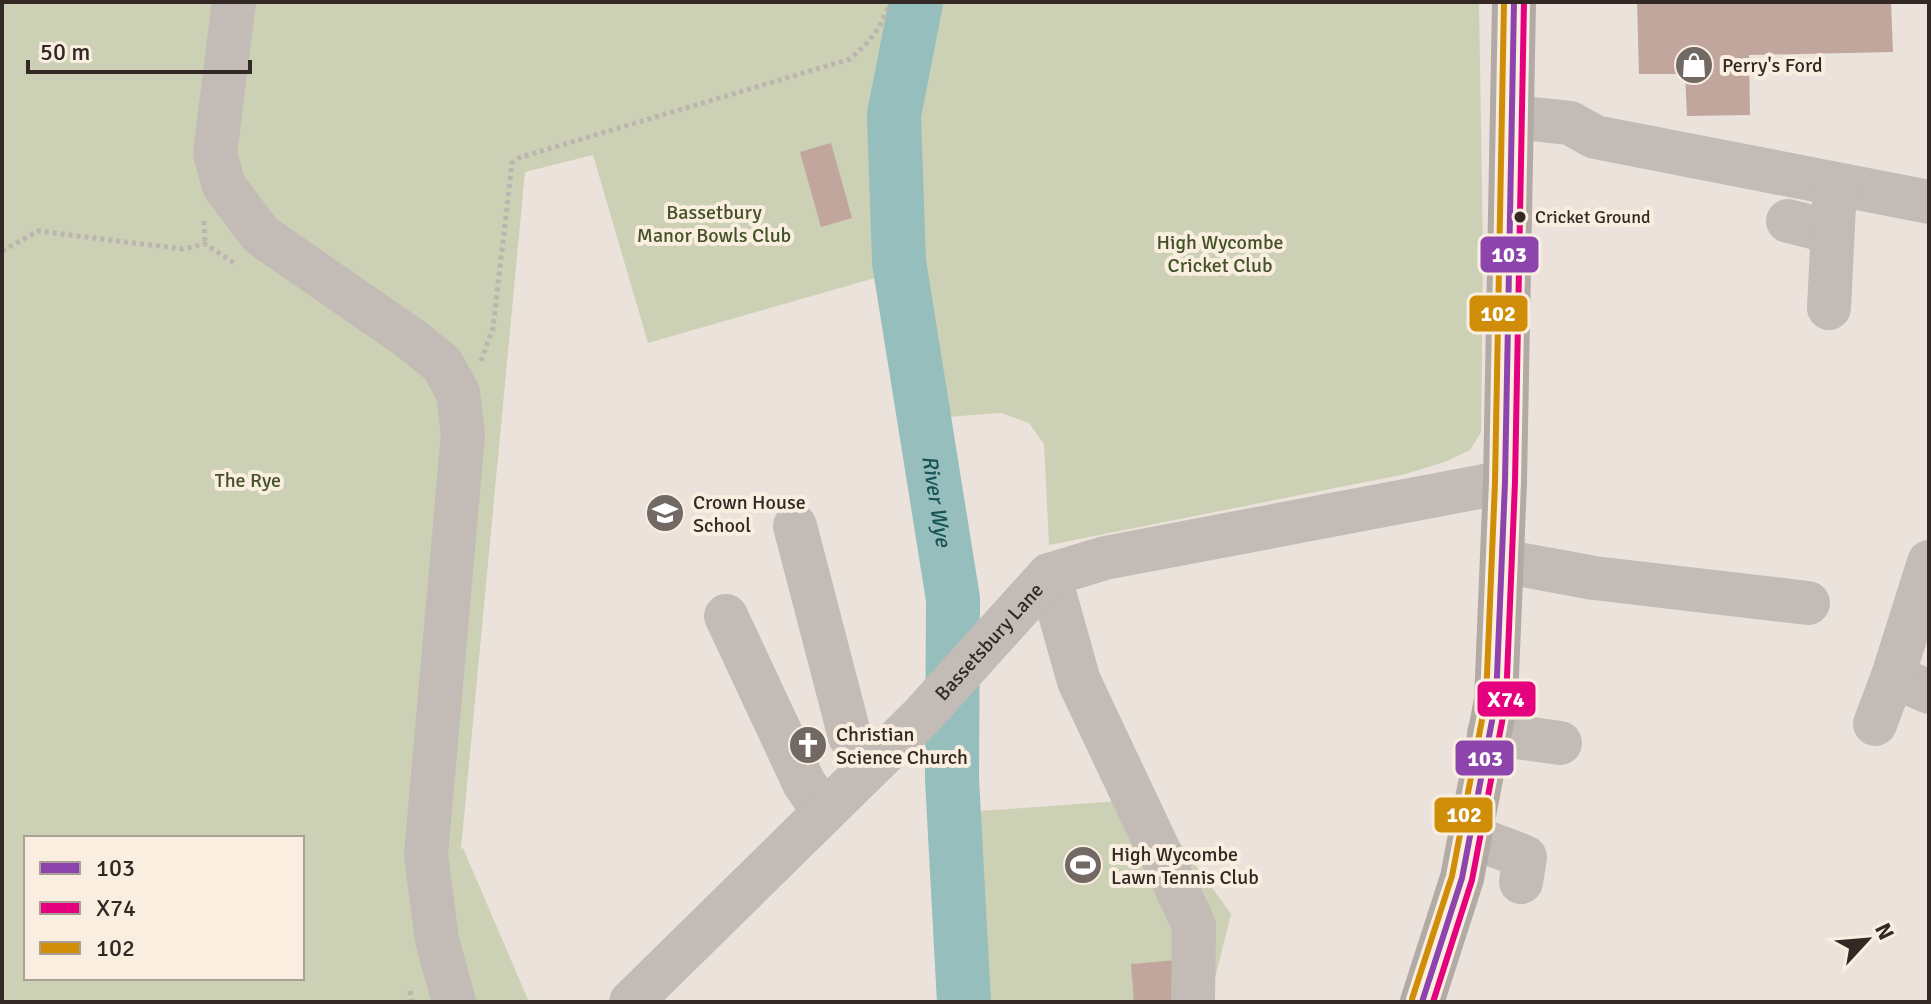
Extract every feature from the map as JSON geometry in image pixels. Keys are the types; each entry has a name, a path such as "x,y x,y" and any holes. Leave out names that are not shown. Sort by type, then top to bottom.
{"main road":[{"path":"1422,1002 1462,878 1496,700 1505,482 1514,2"}],"street":[{"path":"234,2 215,153 224,186 261,235 442,364 458,393 463,434 426,855 437,940 454,1002"},
{"path":"1513,117 1570,123 1595,137 1929,202"},
{"path":"1829,308 1835,185"},
{"path":"1788,221 1832,232"},
{"name":"Bassetsbury Lane","path":"631,1002 921,717 1049,575 1105,558 1505,482"},
{"path":"795,526 850,737 878,759"},
{"path":"1502,561 1594,578 1808,603"},
{"path":"1875,724 1911,684 1929,562"},
{"path":"1049,575 1079,681 1194,925 1193,1002"},
{"path":"726,616 804,783 824,812"},
{"path":"1489,733 1560,743"},
{"path":"1470,836 1525,857 1521,882"}],"path":[{"path":"458,393 479,368 493,328 512,163 518,158 850,59 873,39 890,2"},
{"path":"2,251 38,231 183,249"}],"green space":[{"name":"The Rye","path":"2,2 899,2 876,160 889,274 648,343 593,155 525,172 461,849 529,1002 2,1002"},
{"name":"High Wycombe Cricket Club","path":"932,2 1479,2 1483,253 1481,432 1470,450 1406,474 1049,545 1044,444 1029,423 1001,413 947,417 917,259 909,188 911,122 918,81 934,25 930,23"},
{"name":"High Wycombe Lawn Tennis Club","path":"1148,799 1231,914 1209,1002 981,1002 966,812"}],"building":[{"name":"Perry's Ford","path":"1637,2 1891,2 1893,52 1749,55 1750,115 1687,116 1685,74 1639,74"},
{"path":"831,143 852,218 821,227 800,152"},
{"path":"1177,960 1180,1002 1134,1002 1131,964"}],"waterway":[{"name":"River Wye","path":"916,2 894,115 899,262 953,599 952,779 964,1002"}],"transit line":[{"name":"102","path":"1412,999 1452,876 1486,699 1495,482 1504,2"},
{"name":"103","path":"1422,1002 1462,878 1496,700 1505,482 1514,2"},
{"name":"X74","path":"1433,1002 1472,880 1506,701 1515,482 1524,2"}],"place":[{"name":"Perry's Ford","path":"1694,65"},
{"name":"Cricket Ground","path":"1520,217"},
{"name":"Crown House School","path":"665,513"},
{"name":"Christian Science Church","path":"808,745"},
{"name":"High Wycombe Lawn Tennis Club","path":"1083,865"}],"park label":[{"name":"Bassetbury Manor Bowls Club","path":"714,224"}]}
